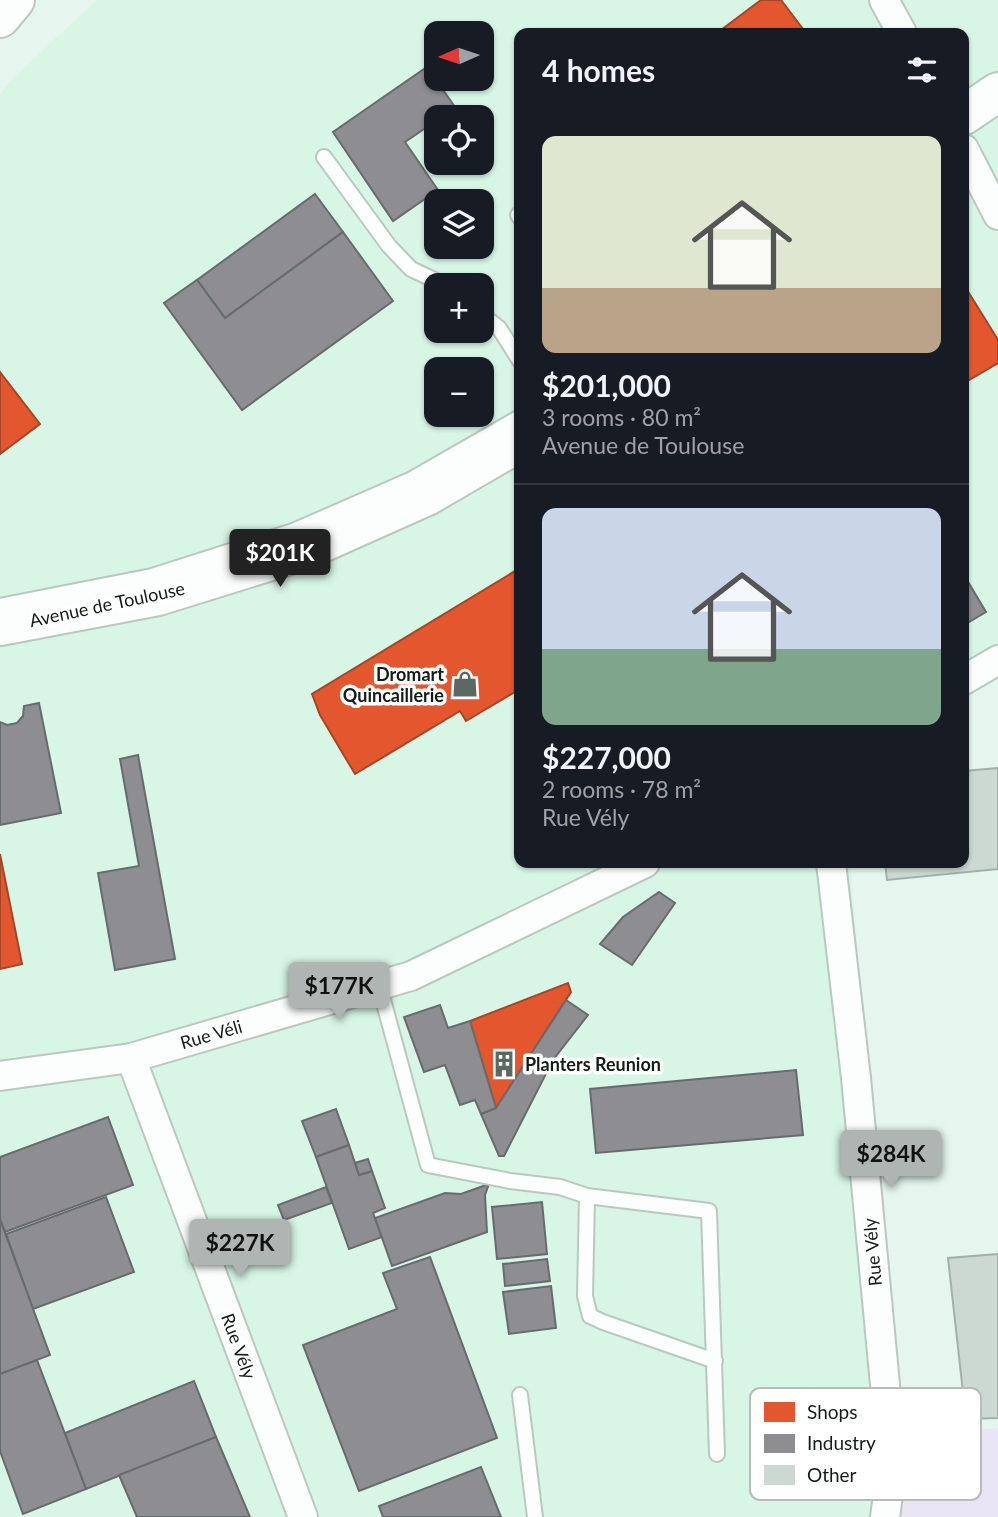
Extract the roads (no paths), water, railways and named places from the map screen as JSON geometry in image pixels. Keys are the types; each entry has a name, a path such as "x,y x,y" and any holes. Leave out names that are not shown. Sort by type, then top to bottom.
{"main road":[{"path":"0,18 15,0"},
{"path":"969,112 998,92"},
{"name":"Avenue de Toulouse","path":"0,626 158,596 306,550 427,496 514,445"}],"street":[{"path":"884,0 899,28"},
{"path":"969,159 998,215"},
{"path":"969,677 998,660"},
{"name":"Rue Véli","path":"0,1076 131,1058 411,976 635,868"},
{"name":"Rue Vély","path":"832,868 858,1091 885,1388"},
{"name":"Rue Vély","path":"131,1058 303,1517"}],"lane":[{"path":"324,158 388,246 411,268 424,274"},
{"path":"494,324 514,352"},
{"path":"0,606 152,576 293,531 410,480 514,420"},
{"path":"379,985 428,1165 510,1181 560,1187 587,1196 709,1211 716,1454"},
{"path":"587,1196 585,1296 590,1316 715,1361"},
{"path":"520,1395 536,1517"}],"place":[{"name":"Dromart Quincaillerie","path":"465,684"},
{"name":"Planters Reunion","path":"504,1064"}]}
